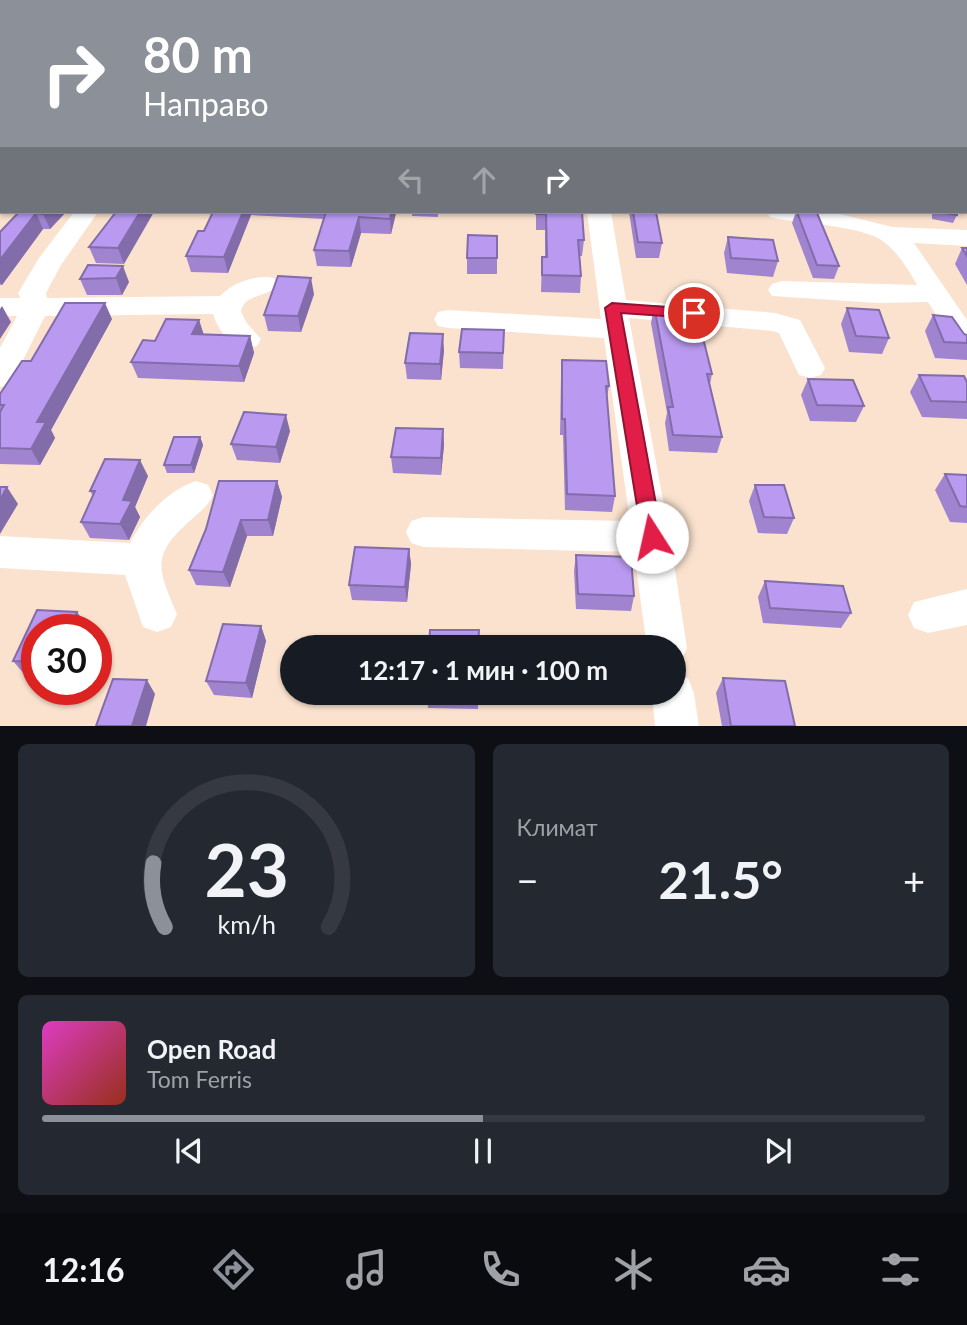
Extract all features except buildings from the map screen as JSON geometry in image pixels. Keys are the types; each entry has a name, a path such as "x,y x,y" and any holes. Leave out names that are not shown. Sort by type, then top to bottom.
{"street":[{"path":"0,376 36,306 32,293 48,264 85,214"},
{"path":"599,214 665,635"},
{"path":"794,214 846,221 891,234 967,238"},
{"path":"891,234 911,254 967,342"},
{"path":"247,339 229,323 225,314 226,305 234,297 265,284"},
{"path":"782,290 878,294 935,293"},
{"path":"0,307 226,305"},
{"path":"448,319 614,318 775,322 790,327 810,368"},
{"path":"157,614 146,584 142,560 155,534 173,512 196,495"},
{"path":"424,532 652,537"},
{"path":"0,552 142,560"},
{"path":"929,615 967,607"},
{"path":"674,705 677,726"}],"route":[{"path":"652,537 612,308 694,313"}]}
